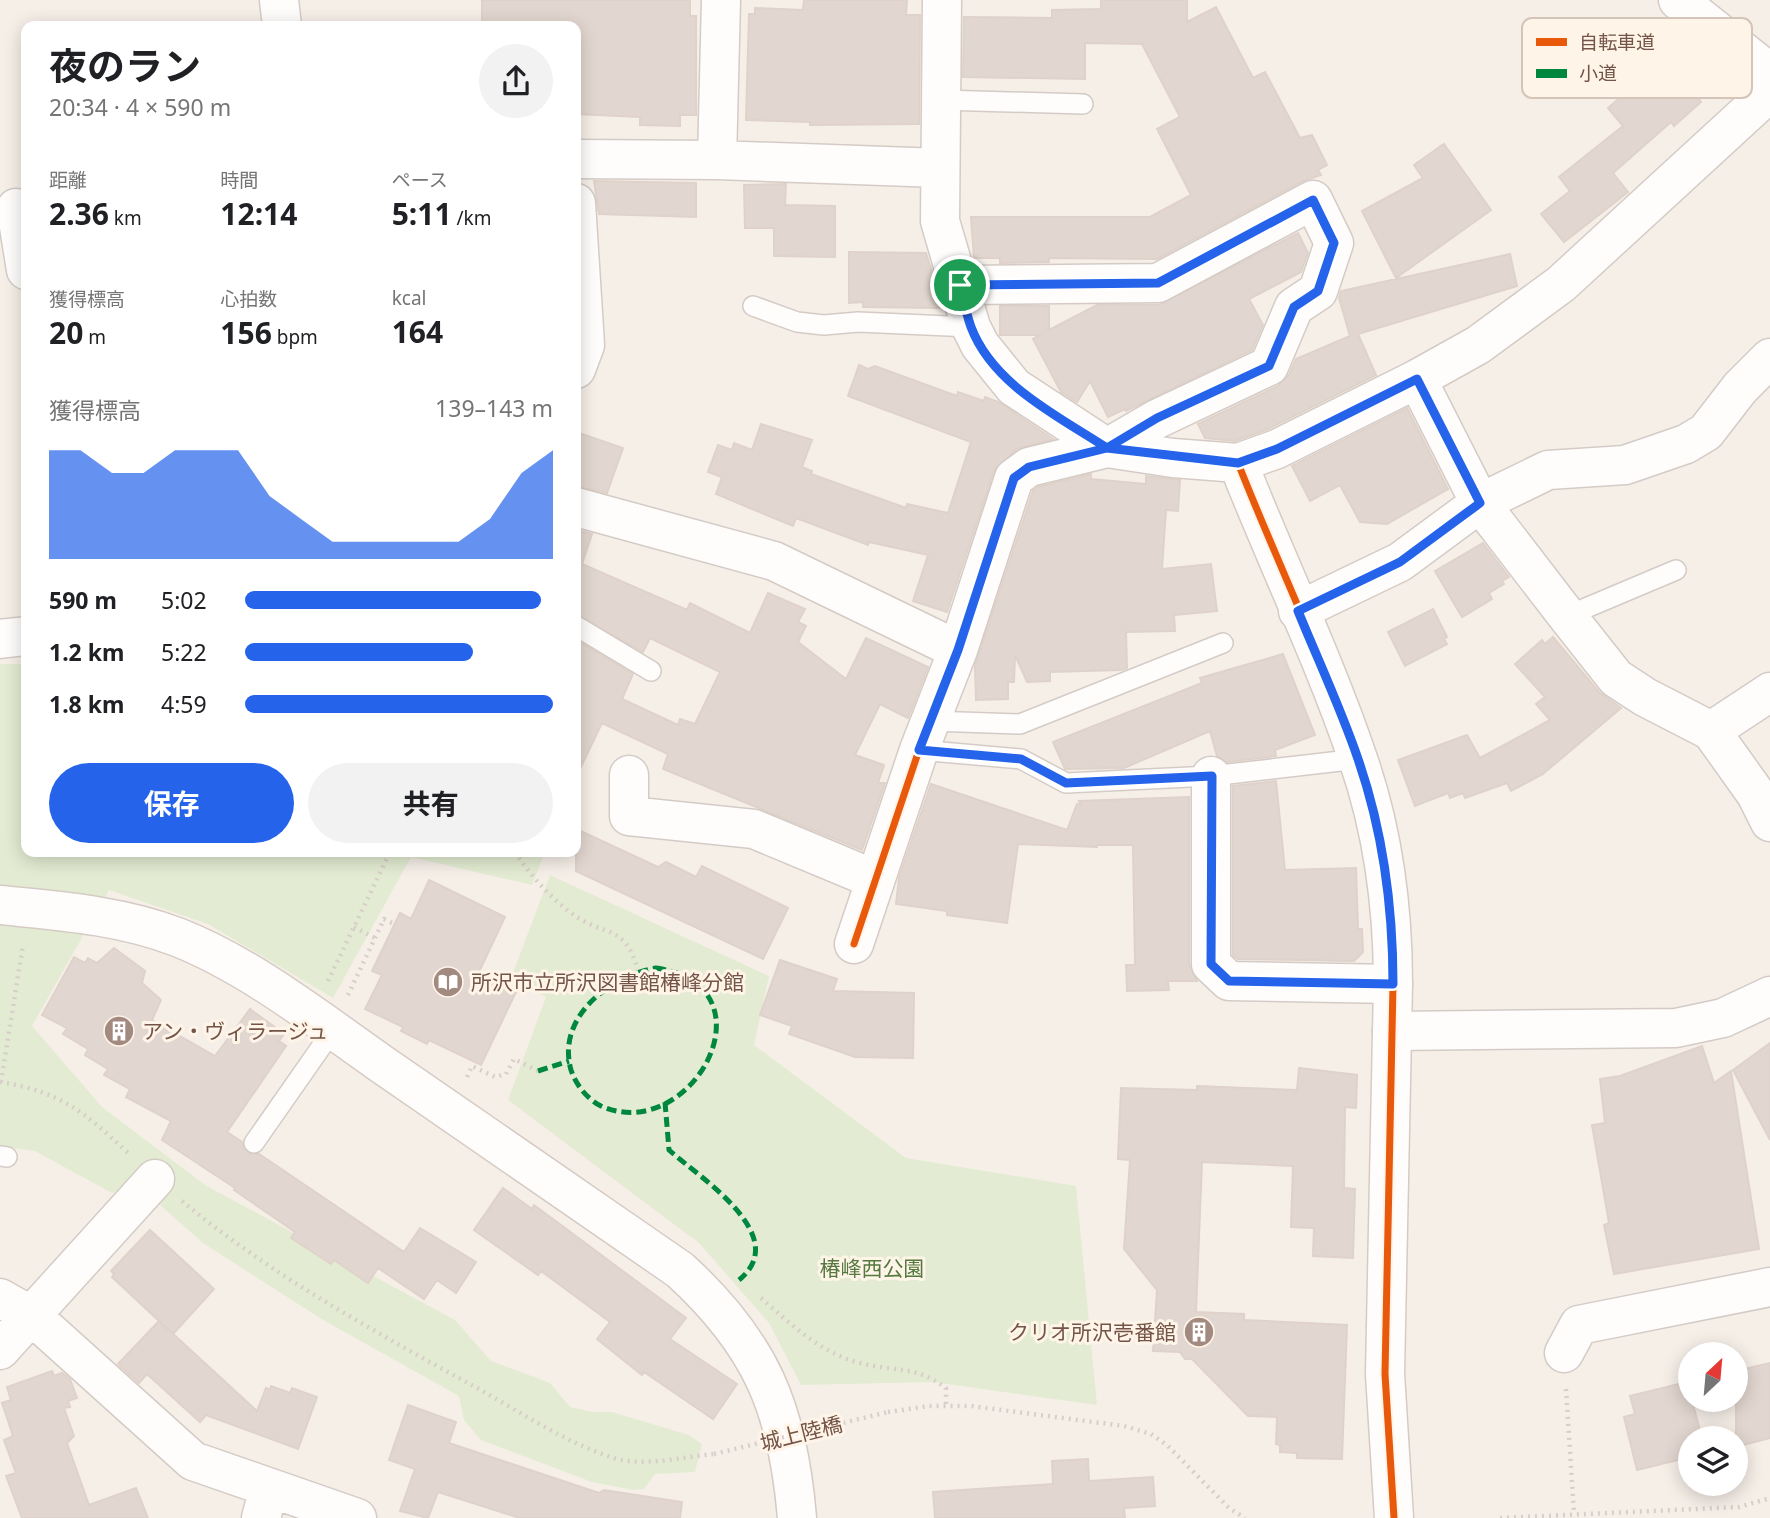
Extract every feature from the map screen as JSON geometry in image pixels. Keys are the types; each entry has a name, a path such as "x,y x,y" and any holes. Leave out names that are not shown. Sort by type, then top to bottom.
{"street":[{"path":"279,0 281,21"},
{"path":"717,160 721,0"},
{"path":"942,0 940,221 971,327 980,345 1014,387 1107,448 1238,463 1277,449 1417,379 1478,345 1561,284 1770,92"},
{"path":"1678,0 1701,18"},
{"path":"1752,59 1770,73"},
{"path":"581,159 717,160 940,168"},
{"path":"854,944 925,735 958,650 1014,478 1029,467 1107,448 1157,418 1269,366 1294,307 1318,291 1334,243 1313,200 1158,283 960,285"},
{"path":"14,209 21,245"},
{"path":"581,292 584,345 581,354"},
{"path":"1298,611 1400,562 1480,503 1548,470 1625,465 1686,444 1706,432 1740,388 1770,358"},
{"path":"1417,379 1480,503 1616,678 1645,697 1711,731 1756,794 1770,822"},
{"path":"1238,463 1358,759 1387,881 1393,934 1393,984 1385,1374 1394,1518"},
{"path":"581,508 774,561 958,650"},
{"path":"0,639 21,637"},
{"path":"1711,731 1770,692"},
{"path":"629,775 629,816 754,829 874,880"},
{"path":"1212,776 1211,964 1229,981 1393,984"},
{"path":"15,906 101,916 178,937 339,1015 680,1270 712,1299 732,1322 770,1388 790,1454 797,1518"},
{"path":"1392,1031 1676,1028 1723,1018 1770,996"},
{"path":"0,1350 16,1307 155,1179"},
{"path":"1564,1353 1579,1325 1770,1287"},
{"path":"16,1307 193,1461 265,1503 357,1518"}],"lane":[{"path":"941,100 1083,104"},
{"path":"752,306 797,322 824,325 858,322 971,327"},
{"path":"1567,616 1676,569"},
{"path":"581,629 651,671"},
{"path":"925,735 1020,724 1223,643"},
{"path":"925,735 1021,759 1066,783 1212,776 1358,759"},
{"path":"254,1143 339,1015"}],"path":[{"path":"325,986 388,857"},
{"path":"518,857 532,878 573,915 613,934 632,947 638,971"},
{"path":"1,1082 15,906"},
{"path":"339,1015 384,919 394,924"},
{"path":"354,927 375,938"},
{"path":"463,1084 472,1066 495,1077 506,1074 514,1059 538,1071"},
{"path":"760,1298 811,1341 858,1363 927,1374 946,1388 946,1406"},
{"path":"1564,1353 1574,1513"},
{"path":"1500,1518 1739,1507 1770,1498"}],"green space":[{"path":"0,664 21,664 21,857 411,857 333,998 208,924 109,890 32,1026 102,1107 205,1185 455,1320 491,1361 550,1383 570,1407 592,1412 612,1412 689,1435 702,1444 695,1472 655,1474 644,1489 633,1490 592,1482 481,1440 464,1420 459,1396 323,1320 203,1243 134,1182 112,1193 35,1151 0,1146"},
{"path":"411,857 543,857 532,885"},
{"name":"椿峰西公園","path":"550,875 769,976 754,1045 906,1158 1076,1186 1097,1405 933,1382 801,1385 769,1323 699,1243 508,1100 546,997 511,978"}],"building":[{"path":"482,0 690,0 690,16 696,16 696,115 680,115 680,126 640,125 640,117 581,114 581,21 482,21"},
{"path":"804,0 907,0 906,15 920,15 919,124 810,125 810,122 746,120 749,14 755,14 755,8 803,10"},
{"path":"1101,0 1187,0 1187,22 1216,7 1253,78 1265,72 1300,138 1312,135 1327,165 1318,170 1321,175 1303,181 1157,259 1049,258 1049,262 1000,263 1000,258 974,258 971,217 1150,217 1191,195 1157,129 1180,117 1142,44 1085,43 1085,79 963,77 964,17 1052,18 1052,10 1101,9"},
{"path":"1619,98 1698,98 1701,102 1674,126 1671,122 1613,173 1628,192 1564,242 1541,214 1570,191 1559,177 1623,126 1608,108"},
{"path":"1444,144 1491,210 1396,278 1362,211 1423,178 1414,165"},
{"path":"594,181 696,183 696,217 599,214"},
{"path":"786,184 785,205 835,206 835,257 774,256 774,228 745,228 744,185"},
{"path":"1298,233 1308,253 1301,272 1249,299 1263,325 1252,350 1126,411 1125,409 1108,417 1090,381 1077,402 1061,392 1033,339 1040,335 1000,335 1000,306 1049,306 1049,330 1097,305 1159,305"},
{"path":"849,252 926,253 939,294 939,308 863,307 863,302 849,303"},
{"path":"1510,254 1517,286 1358,334 1376,375 1268,429 1235,441 1205,438 1198,424 1278,386 1289,375 1296,359 1350,336 1339,298 1341,291"},
{"path":"859,365 868,369 875,366 957,396 958,392 984,401 985,397 998,402 1053,439 1017,449 994,471 947,612 913,601 928,555 869,542 868,545 796,518 793,526 716,494 722,477 708,472 718,445 732,450 734,443 752,450 761,424 812,440 802,467 812,471 811,474 906,508 907,504 948,513 971,442 848,396"},
{"path":"1407,408 1448,489 1387,524 1360,522 1340,485 1310,501 1292,466"},
{"path":"581,434 623,448 607,493 581,487"},
{"path":"1091,474 1091,479 1146,484 1146,476 1180,480 1178,511 1166,510 1162,569 1211,564 1217,611 1174,615 1175,631 1126,632 1127,668 1121,670 1050,672 1050,681 1027,682 1015,655 1014,682 1008,682 1008,699 976,700 975,666 1033,491 1038,487"},
{"path":"581,531 592,534 582,564 687,610 690,603 750,633 768,593 805,609 798,622 806,626 798,642 846,679 866,638 928,667 908,718 880,704 855,755 884,765 878,783 885,783 862,850 663,769 668,754 602,723 581,767 581,643 633,674 622,699 678,725 680,719 695,724 720,672 650,638 643,652 581,617"},
{"path":"1483,543 1509,577 1502,581 1504,584 1489,593 1492,599 1462,617 1435,571"},
{"path":"1433,609 1447,637 1444,639 1447,644 1405,666 1388,632"},
{"path":"1553,637 1599,692 1621,708 1543,774 1511,791 1507,783 1465,798 1463,793 1450,798 1448,793 1415,806 1398,760 1467,735 1480,758 1550,720 1536,704 1545,697 1515,664 1542,640 1545,644"},
{"path":"1283,654 1315,735 1275,750 1276,756 1227,762 1217,756 1210,731 1124,768 1065,769 1053,742 1202,683 1200,678"},
{"path":"1276,781 1285,870 1356,868 1358,929 1362,929 1363,952 1354,961 1238,959 1233,955 1233,786"},
{"path":"931,784 1067,830 1077,804 1081,805 1079,801 1189,797 1189,964 1197,981 1168,981 1169,990 1127,991 1126,965 1135,965 1133,845 1097,847 1018,844 1007,923 947,915 947,911 896,904 899,878"},
{"path":"581,831 658,867 666,862 696,877 702,866 788,908 763,959 576,871 576,857 581,857"},
{"path":"429,880 505,917 478,974 516,992 481,1065 429,1040 427,1044 401,1031 403,1027 365,1009 382,975 372,971 400,913 411,919"},
{"path":"114,948 145,971 142,983 161,1000 152,1020 215,1056 250,1009 284,1034 279,1041 286,1046 227,1132 242,1142 248,1153 259,1154 404,1252 420,1228 476,1262 456,1293 437,1280 424,1299 378,1268 368,1283 334,1260 331,1264 291,1238 295,1232 162,1140 171,1121 126,1097 130,1089 104,1075 108,1069 85,1055 88,1049 63,1034 67,1028 42,1015 74,957 85,963 88,958 97,963"},
{"path":"780,960 837,979 833,991 914,993 913,1058 855,1057 789,1034 792,1026 760,1015"},
{"path":"1770,1043 1770,1140 1733,1070"},
{"path":"1702,1046 1714,1083 1731,1071 1759,1249 1614,1274 1604,1225 1609,1223 1592,1125 1605,1123 1600,1079 1620,1076"},
{"path":"1299,1068 1357,1075 1356,1108 1345,1107 1344,1188 1355,1189 1353,1258 1313,1256 1314,1228 1291,1227 1293,1166 1202,1162 1196,1312 1244,1314 1244,1320 1347,1325 1342,1459 1297,1458 1297,1453 1280,1452 1280,1445 1276,1444 1277,1417 1248,1416 1192,1359 1185,1359 1180,1352 1153,1351 1157,1290 1124,1249 1130,1160 1118,1159 1121,1088 1197,1090 1197,1086 1297,1090"},
{"path":"503,1188 532,1209 534,1205 686,1318 670,1339 737,1384 713,1419 644,1372 642,1375 597,1339 610,1322 541,1271 538,1275 474,1230"},
{"path":"150,1230 214,1289 173,1334 112,1277 114,1274 111,1271"},
{"path":"159,1321 257,1411 266,1388 270,1390 271,1386 290,1393 292,1388 317,1397 298,1449 206,1415 200,1422 147,1374 139,1383 118,1364"},
{"path":"1770,1363 1770,1438 1748,1444 1748,1426 1736,1426 1736,1412 1748,1412 1748,1368"},
{"path":"52,1371 54,1376 62,1373 70,1379 77,1398 68,1401 70,1407 64,1408 74,1436 67,1443 89,1505 136,1488 148,1518 22,1518 6,1476 16,1473 4,1440 13,1436 2,1403 11,1400 7,1387"},
{"path":"1678,1384 1678,1412 1695,1412 1699,1426 1678,1426 1678,1460 1637,1470 1624,1417 1635,1414 1630,1396"},
{"path":"408,1405 456,1422 449,1443 599,1493 604,1490 682,1502 680,1518 520,1518 438,1492 428,1518 400,1511 415,1469 389,1460"},
{"path":"1088,1459 1089,1481 1153,1477 1155,1506 1124,1508 1125,1518 935,1518 933,1492 1053,1484 1052,1461"}],"marked path":[{"path":"656,968 692,981 712,1003 716,1030 708,1059 691,1085 665,1104 634,1112 601,1106 587,1095 573,1076 568,1051 571,1033 579,1017 605,990 621,980 656,968"},
{"path":"538,1071 569,1061"},
{"path":"665,1102 669,1150 719,1192 749,1227 755,1245 753,1263 739,1280"}],"cycle path":[{"path":"854,944 919,750 958,650 1014,478 1029,467 1107,448 1157,419 1269,366 1294,307 1318,291 1334,243 1313,200 1158,283 960,285"},
{"path":"1238,463 1345,722 1367,786 1385,870 1393,984 1385,1374 1394,1518"}],"place":[{"name":"所沢市立所沢図書館椿峰分館","path":"448,982"},
{"name":"アン・ヴィラージュ","path":"119,1031"},
{"name":"クリオ所沢壱番館","path":"1199,1332"}],"route":[{"path":"960,285 971,327 980,345 1014,387 1107,448 1029,467 1014,478 958,650 919,750 1021,759 1066,783 1212,776 1211,964 1229,981 1393,984 1393,934 1387,881 1367,790 1358,759 1298,611 1400,562 1480,503 1417,379 1277,449 1238,463 1173,458 1107,448 1157,418 1269,366 1294,307 1318,291 1334,243 1313,200 1158,283 960,285"}]}
